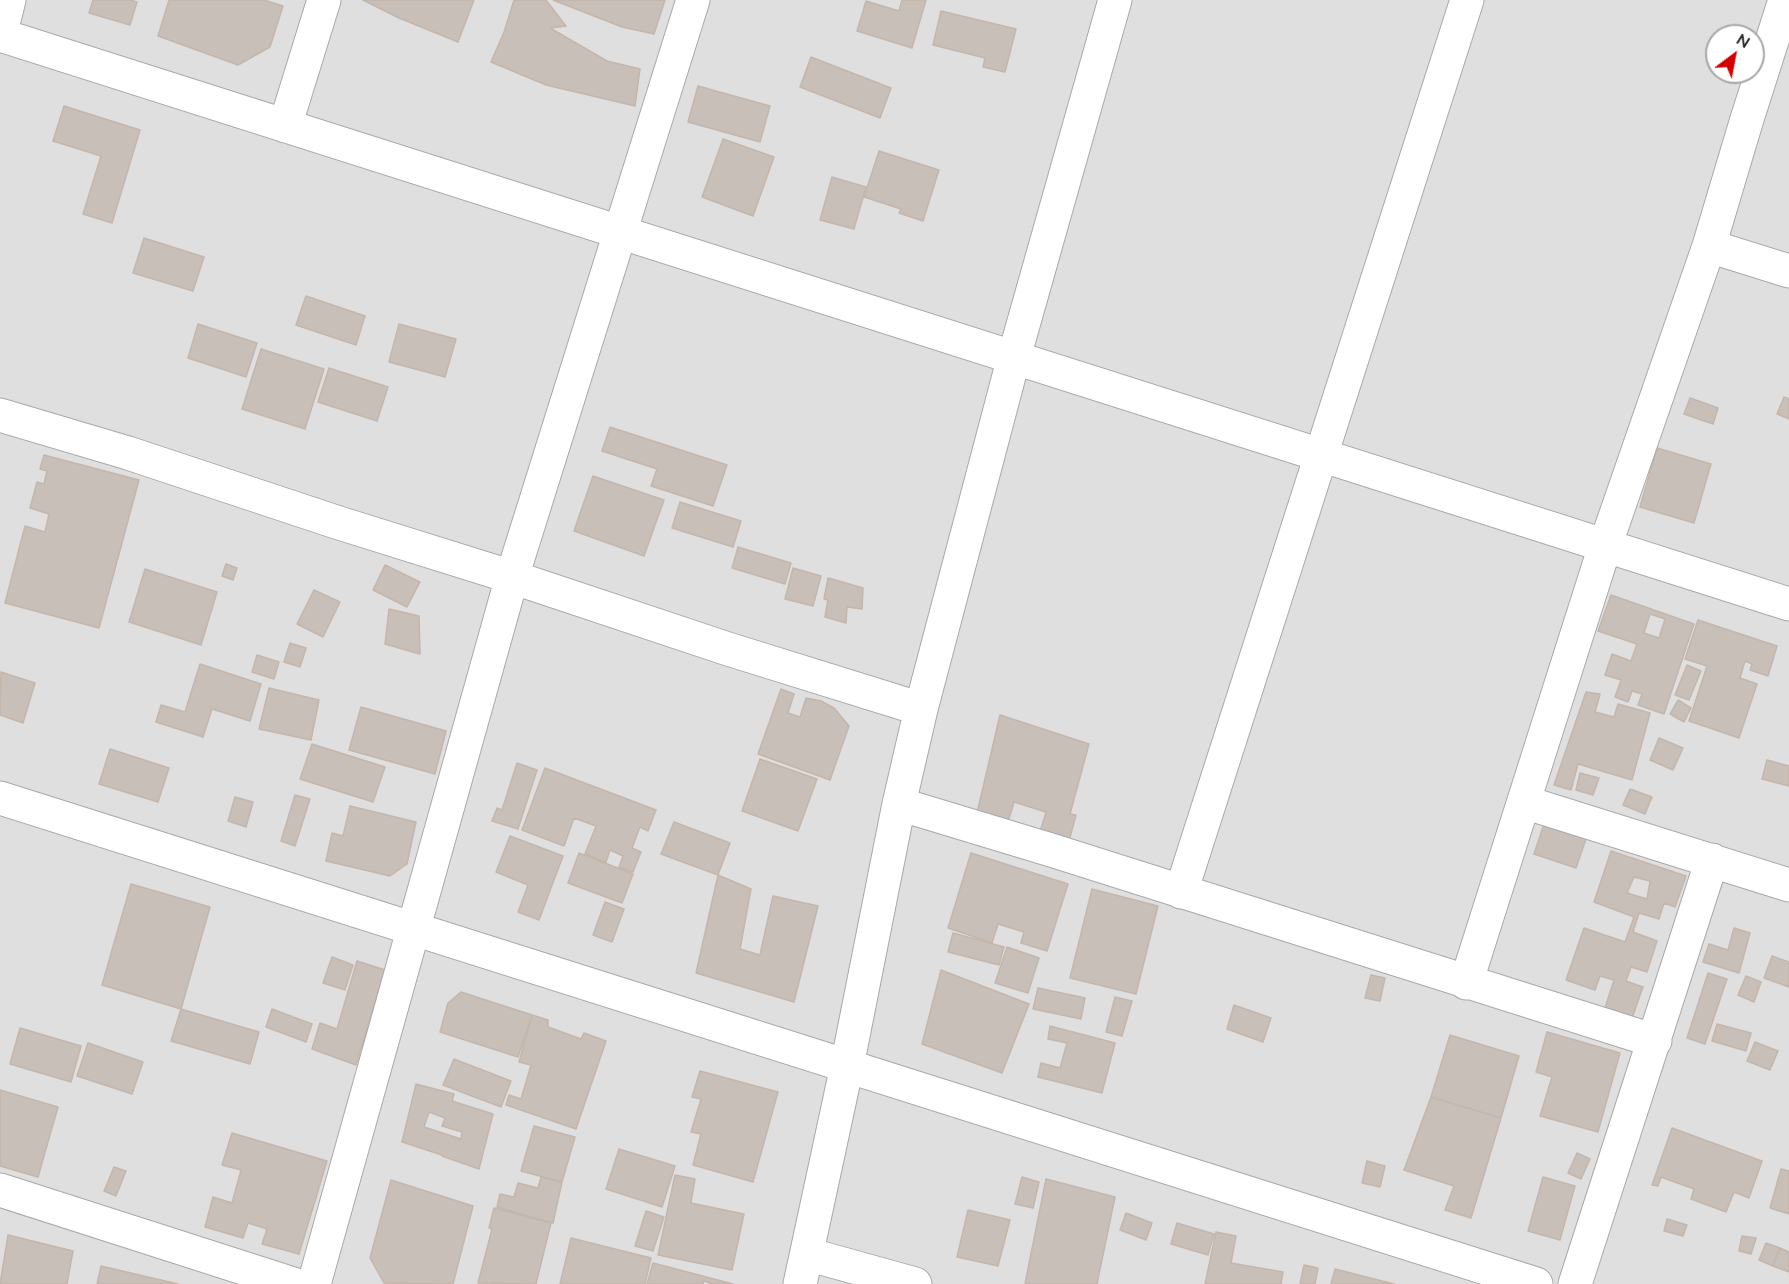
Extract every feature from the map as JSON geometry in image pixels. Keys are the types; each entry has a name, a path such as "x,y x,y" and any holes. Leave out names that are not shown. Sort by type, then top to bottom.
{"street":[{"path":"9,0 0,35 1789,604"},
{"path":"285,126 324,0"},
{"path":"314,1284 512,577 693,0"},
{"path":"1181,892 1467,0"},
{"path":"1466,983 1605,546 1709,246 1785,0"},
{"path":"915,1284 803,1269 847,1066 899,804 921,709 1108,2"},
{"path":"1709,246 1789,271"},
{"path":"0,415 128,453 728,649 921,709"},
{"path":"0,798 1536,1284"},
{"path":"1524,802 1789,885"},
{"path":"899,804 1655,1041"},
{"path":"1575,1284 1712,860"},
{"path":"0,1190 293,1284"}],"shaded area":[{"path":"0,0 1789,0 1789,1284 0,1284"}],"building":[{"path":"93,0 137,2 130,25 89,13"},
{"path":"169,0 264,0 283,6 270,47 238,65 158,36"},
{"path":"363,0 474,0 458,42 399,18"},
{"path":"514,0 546,0 566,26 550,28 607,61 640,69 635,106 546,85 491,62"},
{"path":"553,0 665,0 654,34 622,27"},
{"path":"902,0 926,0 912,48 857,31 866,1 899,11"},
{"path":"941,11 1016,29 1005,72 983,67 985,58 933,45"},
{"path":"811,57 891,88 880,118 800,87"},
{"path":"698,86 770,106 760,142 688,122"},
{"path":"64,106 140,130 112,223 83,214 101,156 53,141"},
{"path":"723,139 774,157 753,216 702,197"},
{"path":"879,151 939,170 923,221 899,213 901,209 864,197"},
{"path":"832,177 866,187 854,229 820,220"},
{"path":"144,238 204,257 193,291 133,273"},
{"path":"306,296 365,316 356,345 296,325"},
{"path":"198,324 257,343 246,377 188,358"},
{"path":"399,324 456,339 445,377 389,362"},
{"path":"261,349 324,369 305,429 242,409"},
{"path":"329,368 388,387 377,421 318,402"},
{"path":"1784,397 1789,399 1789,419 1777,414"},
{"path":"1690,398 1718,408 1713,424 1684,414"},
{"path":"610,427 727,465 713,506 651,486 657,469 602,451"},
{"path":"1657,448 1711,464 1694,523 1640,507"},
{"path":"44,455 139,480 99,628 5,603 25,526 45,532 49,514 30,508 37,482 44,484 47,471 40,469"},
{"path":"593,476 664,500 644,556 574,531"},
{"path":"680,502 741,521 733,547 672,528"},
{"path":"738,547 791,563 785,584 732,568"},
{"path":"226,564 237,568 233,580 222,576"},
{"path":"385,565 420,582 407,607 373,590"},
{"path":"793,568 821,576 813,606 785,599"},
{"path":"145,569 217,592 201,645 129,622"},
{"path":"828,578 863,588 862,609 847,607 846,623 825,617 828,600 824,599"},
{"path":"314,590 340,602 323,637 297,624"},
{"path":"1611,595 1694,624 1664,714 1638,705 1642,694 1632,691 1628,702 1615,697 1621,680 1605,675 1612,654 1631,661 1637,644 1598,631","holes":["1650,614 1665,619 1659,638 1644,633"]},
{"path":"389,609 419,616 420,654 385,644"},
{"path":"1698,620 1777,646 1768,676 1750,670 1752,664 1745,661 1740,678 1757,684 1739,738 1689,721 1707,666 1685,659"},
{"path":"290,643 306,648 300,667 284,662"},
{"path":"257,655 279,662 274,679 252,672"},
{"path":"200,664 261,684 250,721 212,709 203,737 156,722 161,705 185,712"},
{"path":"1687,665 1701,671 1689,700 1675,695"},
{"path":"1,672 35,683 23,723 0,715"},
{"path":"269,688 319,700 311,740 259,729"},
{"path":"781,689 794,694 788,713 800,717 806,698 821,701 834,708 849,726 830,780 758,754"},
{"path":"1586,692 1600,694 1595,712 1614,717 1618,704 1650,713 1632,780 1578,764 1571,790 1554,785"},
{"path":"1678,700 1691,708 1684,722 1670,714"},
{"path":"361,707 446,731 435,774 349,750"},
{"path":"1000,715 1089,744 1070,814 1076,815 1069,841 1040,832 1046,812 1014,802 1008,822 977,813"},
{"path":"1659,738 1683,748 1673,770 1650,760"},
{"path":"312,744 385,767 373,802 300,779"},
{"path":"110,749 169,768 158,802 99,784"},
{"path":"760,759 817,779 798,831 742,811"},
{"path":"1767,760 1789,766 1789,786 1762,779"},
{"path":"517,763 537,770 518,829 492,821 497,808 502,810"},
{"path":"545,768 656,810 648,831 640,827 632,848 641,852 633,872 619,867 623,856 610,850 606,862 585,854 596,826 574,818 564,846 522,830"},
{"path":"1580,773 1599,778 1593,795 1576,790"},
{"path":"1630,789 1652,797 1645,814 1623,805"},
{"path":"295,795 310,799 295,846 281,841"},
{"path":"235,797 253,802 246,827 228,821"},
{"path":"350,806 416,822 407,864 390,876 326,861 332,833 343,836"},
{"path":"1545,821 1587,836 1576,868 1534,854"},
{"path":"674,822 730,843 718,875 661,854"},
{"path":"510,836 563,856 539,920 518,912 528,885 496,872"},
{"path":"1611,851 1686,876 1675,907 1664,903 1659,919 1639,913 1633,932 1657,941 1647,972 1631,967 1626,981 1643,987 1632,1018 1605,1008 1614,980 1600,976 1595,990 1566,980 1584,928 1625,942 1634,917 1594,902","holes":["1634,877 1650,881 1647,899 1627,893"]},
{"path":"579,853 633,874 622,903 568,883"},
{"path":"971,853 1068,884 1047,951 1021,943 1024,932 998,924 992,943 948,928"},
{"path":"718,875 751,889 740,949 760,955 773,896 818,906 794,1002 696,973"},
{"path":"131,884 210,907 181,1009 102,985"},
{"path":"1092,889 1158,906 1136,994 1070,978"},
{"path":"605,902 624,909 612,942 593,935"},
{"path":"1734,928 1750,933 1739,973 1703,962 1709,944 1728,950"},
{"path":"953,933 1004,947 999,965 948,952"},
{"path":"1007,947 1039,958 1028,993 995,983"},
{"path":"1772,956 1789,962 1789,987 1764,978"},
{"path":"332,957 353,965 345,990 323,983"},
{"path":"357,961 385,970 356,1065 312,1049 320,1023 337,1029"},
{"path":"941,970 1029,1004 1002,1073 922,1044"},
{"path":"1708,973 1727,979 1705,1044 1687,1038"},
{"path":"1371,975 1385,978 1380,1001 1365,998"},
{"path":"1746,976 1761,982 1754,1002 1738,995"},
{"path":"1038,988 1085,998 1081,1019 1033,1009"},
{"path":"461,992 532,1015 518,1057 440,1032 448,1003"},
{"path":"1115,997 1132,1001 1122,1036 1106,1032"},
{"path":"1234,1005 1271,1018 1263,1042 1227,1029"},
{"path":"181,1009 259,1032 250,1064 171,1041"},
{"path":"272,1009 312,1024 306,1042 266,1027"},
{"path":"532,1015 548,1020 548,1027 581,1039 584,1033 606,1041 576,1129 506,1105 509,1095 521,1099 531,1065 519,1062"},
{"path":"1717,1024 1751,1033 1746,1051 1712,1041"},
{"path":"1050,1026 1115,1043 1102,1093 1038,1077 1041,1063 1060,1068 1067,1043 1048,1039"},
{"path":"20,1028 81,1046 71,1082 10,1064"},
{"path":"1547,1032 1620,1053 1598,1132 1540,1116 1552,1077 1536,1072"},
{"path":"1450,1035 1519,1056 1501,1118 1431,1097"},
{"path":"1755,1042 1778,1051 1770,1070 1747,1061"},
{"path":"88,1043 143,1062 132,1094 77,1076"},
{"path":"454,1059 511,1081 501,1107 443,1085"},
{"path":"700,1071 778,1092 753,1182 693,1165 701,1134 691,1132 701,1099 692,1097"},
{"path":"416,1084 454,1094 452,1101 493,1114 479,1169 402,1142","holes":["429,1112 445,1118 442,1126 462,1132 461,1139 424,1127"]},
{"path":"0,1090 58,1107 38,1177 0,1166"},
{"path":"1431,1097 1501,1118 1471,1218 1445,1210 1454,1186 1404,1170"},
{"path":"534,1126 575,1137 562,1182 521,1171"},
{"path":"1672,1128 1762,1161 1749,1198 1734,1192 1726,1212 1691,1199 1694,1189 1661,1177 1658,1186 1652,1185"},
{"path":"232,1133 327,1161 299,1254 262,1244 267,1229 248,1223 243,1238 205,1227 213,1197 232,1203 241,1170 222,1165"},
{"path":"619,1149 675,1166 662,1207 606,1189"},
{"path":"1577,1153 1590,1159 1581,1179 1568,1173"},
{"path":"1367,1161 1385,1166 1380,1187 1362,1183"},
{"path":"114,1167 126,1171 116,1196 104,1191"},
{"path":"1781,1169 1789,1171 1789,1214 1770,1208"},
{"path":"675,1175 695,1179 691,1203 744,1214 732,1270 658,1255"},
{"path":"541,1177 562,1182 553,1223 497,1207 500,1194 514,1197 518,1183 538,1188"},
{"path":"1022,1177 1039,1182 1033,1208 1015,1204"},
{"path":"1543,1177 1575,1186 1560,1240 1528,1231"},
{"path":"1046,1179 1115,1197 1097,1284 1025,1284"},
{"path":"391,1180 473,1206 453,1284 384,1283 370,1258"},
{"path":"494,1208 551,1223 536,1284 478,1283 492,1229 489,1228"},
{"path":"968,1210 1010,1220 998,1266 957,1257"},
{"path":"646,1211 664,1217 653,1251 635,1246"},
{"path":"1126,1213 1152,1223 1146,1240 1120,1230"},
{"path":"1667,1219 1687,1225 1683,1236 1664,1231"},
{"path":"1177,1223 1214,1234 1208,1255 1171,1244"},
{"path":"1216,1232 1236,1236 1231,1263 1283,1272 1281,1284 1205,1284"},
{"path":"8,1235 73,1251 67,1284 0,1284"},
{"path":"1742,1236 1756,1238 1751,1254 1739,1251"},
{"path":"571,1238 651,1258 645,1284 560,1284"},
{"path":"1766,1243 1780,1248 1773,1266 1759,1260"},
{"path":"1780,1248 1789,1252 1789,1272 1773,1266"},
{"path":"653,1263 733,1284 713,1284 704,1281 703,1284 647,1284"},
{"path":"1304,1265 1318,1268 1315,1284 1300,1284"},
{"path":"101,1266 178,1284 97,1284"},
{"path":"1335,1269 1394,1284 1331,1284"}]}
